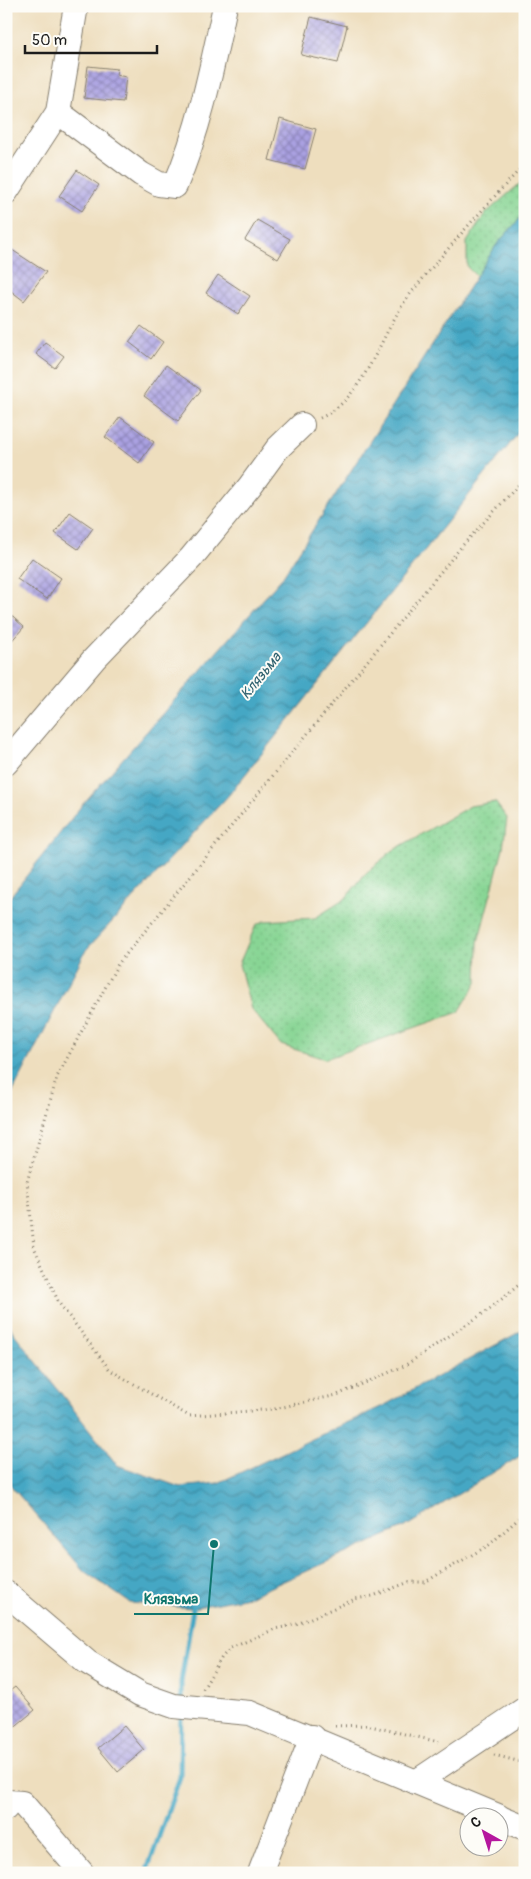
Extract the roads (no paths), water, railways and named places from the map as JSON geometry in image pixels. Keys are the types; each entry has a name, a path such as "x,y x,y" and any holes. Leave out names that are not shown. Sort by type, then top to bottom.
{"street":[{"path":"6,192 58,112 76,6"},
{"path":"58,112 141,174 159,184 175,186 190,153 205,99 225,6"},
{"path":"6,762 94,659 191,558 250,486 277,449 302,426"},
{"path":"6,1594 87,1662 140,1694 180,1706 250,1713 312,1737 472,1806"},
{"path":"416,1782 525,1709"},
{"path":"260,1873 312,1737"},
{"path":"7,1805 22,1803 82,1873"},
{"path":"508,1821 525,1828"}],"water":[{"path":"525,213 525,425 228,796 86,950 6,1105 6,902 82,805 281,579 497,244"},
{"path":"6,1317 13,1332 117,1465 180,1487 218,1483 385,1405 525,1329 525,1453 405,1527 248,1597 192,1608 130,1603 84,1571 6,1480"}],"waterway":[{"path":"181,1701 181,1682 194,1603"},
{"path":"146,1873 180,1777 181,1712"}],"place":[{"name":"Клязьма","path":"214,1544"}]}
